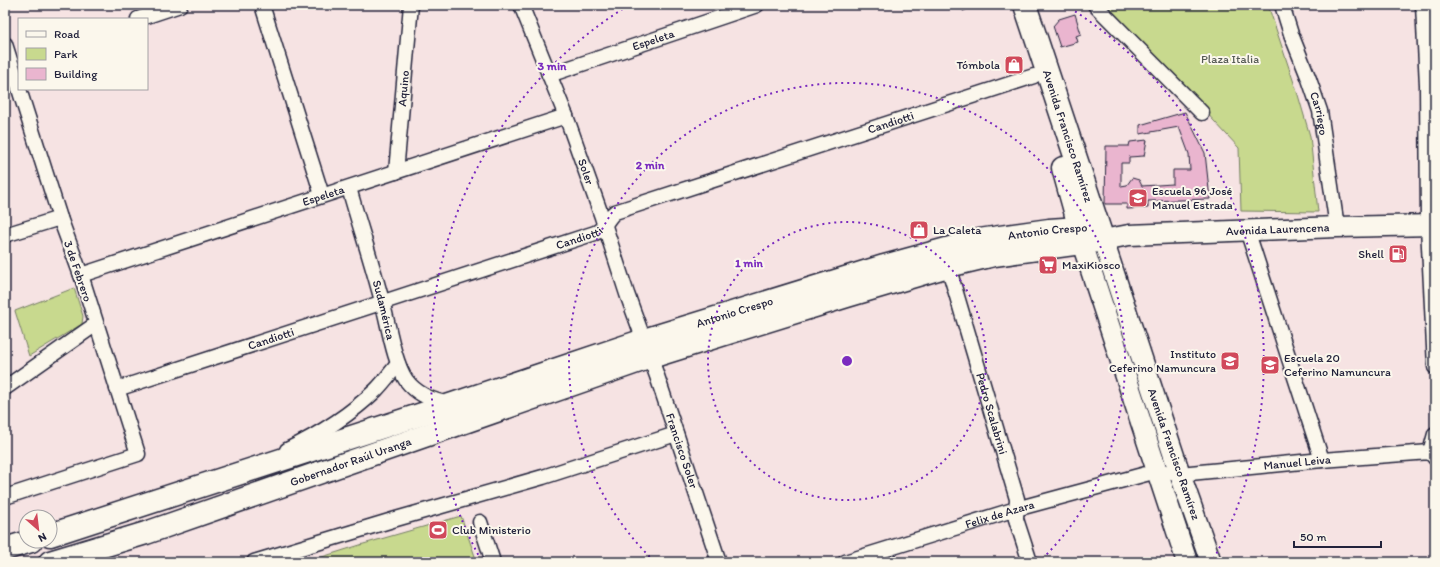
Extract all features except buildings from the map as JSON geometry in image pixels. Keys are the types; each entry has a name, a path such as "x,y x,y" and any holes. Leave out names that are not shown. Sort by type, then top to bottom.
{"main road":[{"name":"Avenida Francisco Ramírez","path":"1025,6 1034,76 1069,189 1097,235"},
{"name":"Avenida Francisco Ramírez","path":"1025,6 1097,235"},
{"name":"Antonio Crespo","path":"648,348 884,266 951,247 979,240 1049,230 1097,235"},
{"name":"Antonio Crespo","path":"648,348 948,266 994,255 1097,235"},
{"name":"Gobernador Raúl Uranga","path":"58,532 453,404 648,348"},
{"name":"Gobernador Raúl Uranga","path":"50,562 146,533 648,348"},
{"path":"5,549 18,545"}],"street":[{"path":"141,18 180,5"},
{"path":"262,5 322,195"},
{"name":"Aquino","path":"396,172 411,5"},
{"name":"Soler","path":"521,5 566,116 648,348"},
{"name":"Espeleta","path":"549,76 757,5"},
{"path":"1095,5 1202,113"},
{"name":"Carriego","path":"1282,5 1320,112 1336,227"},
{"path":"1422,5 1431,85 1431,225 1435,367"},
{"name":"3 de Febrero","path":"5,44 18,85"},
{"name":"Candiotti","path":"117,390 595,234 599,231 607,219 615,212 1034,76"},
{"name":"3 de Febrero","path":"5,497 138,454 20,90"},
{"name":"Espeleta","path":"81,275 566,116"},
{"name":"Sudamérica","path":"349,188 383,303 398,364 406,380 419,393 435,401 453,404"},
{"path":"5,236 60,218"},
{"name":"Avenida Laurencena","path":"1097,235 1431,225"},
{"path":"1247,230 1322,460"},
{"name":"Avenida Francisco Ramírez","path":"1097,235 1157,471 1187,562"},
{"name":"Avenida Francisco Ramírez","path":"1097,235 1211,562"},
{"name":"Pedro Scalabrini","path":"948,266 1017,499 1016,519 1030,562"},
{"path":"5,388 96,324"},
{"name":"Francisco Soler","path":"648,348 719,562"},
{"path":"244,472 295,446 351,410 376,390 398,364"},
{"path":"254,562 543,477 676,434"},
{"path":"1433,455 1435,434"},
{"name":"Manuel Leiva","path":"1157,471 1180,474 1322,460 1433,455"},
{"name":"Felix de Azara","path":"845,562 870,558 1016,509 1157,471"},
{"path":"480,522 493,562"}],"green space":[{"name":"Plaza Italia","path":"1107,5 1268,5 1310,136 1318,212 1241,211 1239,148"},
{"path":"74,288 83,316 82,324 29,356 15,311"},
{"name":"Club Ministerio","path":"461,516 477,562 306,562 360,545"}],"place":[{"name":"Tómbola","path":"1014,65"},
{"name":"Escuela 96 José Manuel Estrada","path":"1138,198"},
{"name":"La Caleta","path":"919,230"},
{"name":"Shell","path":"1398,254"},
{"name":"MaxiKiosco","path":"1048,265"},
{"name":"Instituto Ceferino Namuncura","path":"1230,361"},
{"name":"Escuela 20 Ceferino Namuncura","path":"1270,365"},
{"name":"Club Ministerio","path":"438,530"}]}
